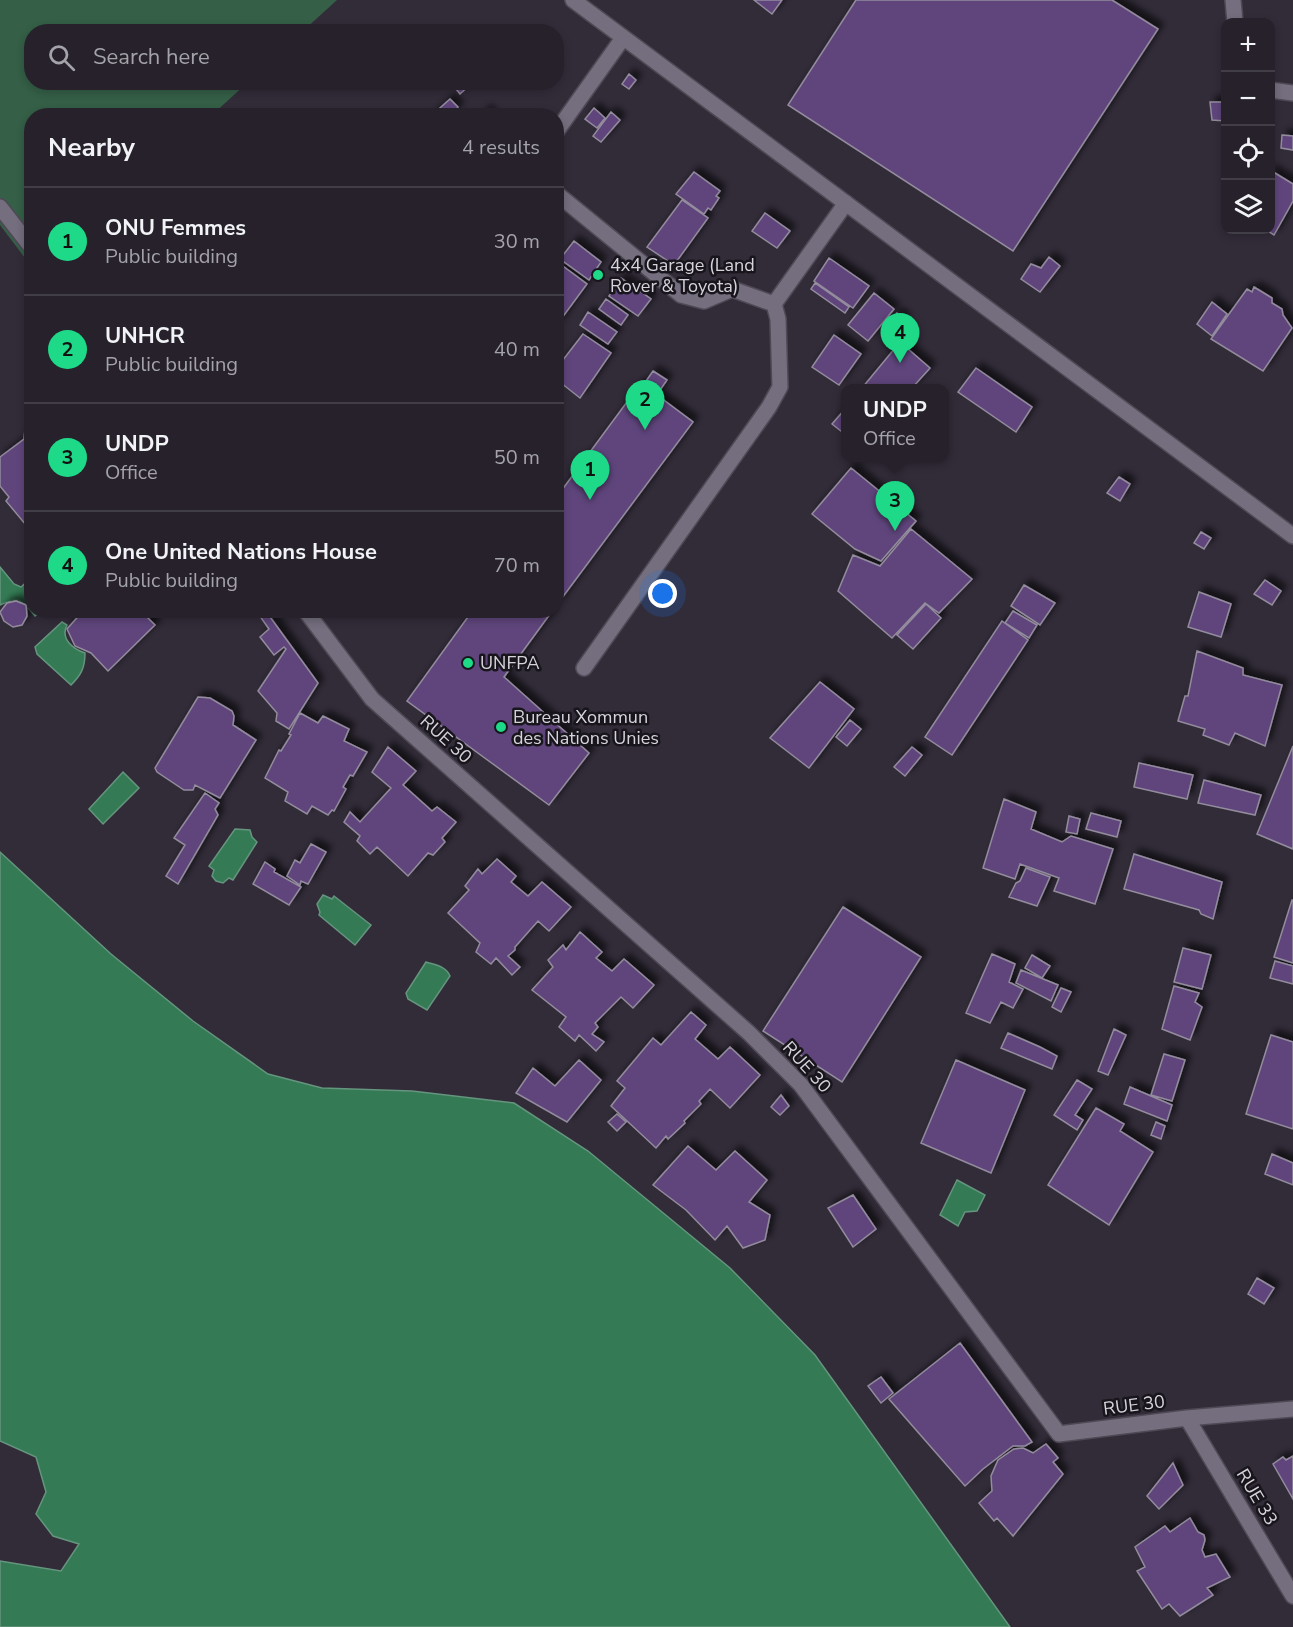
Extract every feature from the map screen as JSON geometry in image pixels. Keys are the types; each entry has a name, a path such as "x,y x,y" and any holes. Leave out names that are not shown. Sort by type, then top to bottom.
{"street":[{"path":"573,0 1293,536"},
{"path":"1233,0 1235,18"},
{"path":"564,121 623,38"},
{"path":"1275,91 1293,93"},
{"path":"564,200 681,295 704,301 732,289 774,304"},
{"path":"774,304 846,203"},
{"path":"0,207 24,238"},
{"path":"584,668 769,407 780,387 778,319 774,304"},
{"name":"RUE 30","path":"311,618 372,699 749,1033 801,1085 1059,1434 1187,1418 1293,1410"},
{"name":"RUE 33","path":"1187,1418 1293,1596"}],"shaded area":[{"path":"0,0 337,0 311,24 24,24 24,90 239,90 220,108 24,108 24,257 0,225"},
{"path":"0,567 14,584 21,587 24,584 24,604 16,600 0,605"},
{"path":"62,622 67,625 66,639 76,649 85,653 82,671 71,685 37,654 35,647"},
{"path":"123,772 139,788 103,824 89,809"},
{"path":"235,829 250,830 257,842 233,880 229,878 223,883 216,881 212,876 214,870 209,866"},
{"path":"0,852 111,954 193,1021 268,1074 322,1088 412,1091 514,1103 588,1151 730,1268 815,1355 1010,1627 0,1627 0,1561 61,1571 79,1544 53,1536 36,1514 46,1492 36,1457 0,1441"},
{"path":"323,895 332,899 334,896 371,925 355,945 319,915 317,904"},
{"path":"426,962 443,968 450,976 427,1010 408,999 406,993"},
{"path":"957,1180 985,1195 977,1211 965,1212 958,1226 940,1215"}],"building":[{"path":"754,0 782,0 772,14"},
{"path":"856,0 1112,0 1158,29 1013,251 788,105"},
{"path":"629,74 636,80 629,89 622,84"},
{"path":"450,99 458,107 457,108 440,108"},
{"path":"1210,102 1221,102 1221,121 1212,120"},
{"path":"594,108 605,118 597,128 585,119"},
{"path":"611,112 620,120 601,142 593,136"},
{"path":"1282,135 1293,136 1293,150 1281,148"},
{"path":"694,172 720,191 716,196 719,198 711,210 708,208 704,214 676,194"},
{"path":"1275,173 1293,184 1293,201 1275,233"},
{"path":"682,200 708,218 674,265 647,247"},
{"path":"765,213 790,231 777,248 752,231"},
{"path":"574,241 601,262 589,280 564,262 564,254"},
{"path":"1049,257 1060,266 1040,292 1021,279 1031,264 1041,268"},
{"path":"829,258 869,286 853,308 814,281"},
{"path":"564,267 587,284 564,315"},
{"path":"621,278 651,299 638,316 609,296"},
{"path":"815,283 849,307 845,313 811,289"},
{"path":"1254,287 1272,298 1272,303 1282,309 1283,315 1292,328 1263,371 1211,339 1247,289 1252,292"},
{"path":"874,293 894,309 868,341 848,325"},
{"path":"606,299 628,315 621,325 599,309"},
{"path":"1212,302 1227,314 1212,336 1197,324"},
{"path":"588,312 617,332 608,344 580,325"},
{"path":"897,313 904,318 900,325 893,320"},
{"path":"583,334 611,353 580,398 564,385 564,359"},
{"path":"834,335 861,354 839,385 812,367"},
{"path":"900,342 930,368 916,384 865,384"},
{"path":"976,368 1032,407 1016,432 958,392"},
{"path":"653,371 667,380 658,393 644,384"},
{"path":"641,383 693,422 564,595 564,487"},
{"path":"841,414 841,431 832,424"},
{"path":"24,439 24,523 6,501 9,497 0,486 0,457"},
{"path":"851,468 916,521 881,561 855,549 812,514"},
{"path":"1119,477 1130,484 1120,501 1107,493"},
{"path":"911,529 972,579 939,613 925,603 892,638 838,591 853,555 880,566"},
{"path":"1201,532 1211,538 1204,549 1194,543"},
{"path":"1265,580 1281,591 1272,605 1254,594"},
{"path":"1024,585 1055,603 1040,625 1011,606"},
{"path":"1199,592 1231,604 1221,637 1188,627"},
{"path":"16,601 24,604 24,618 26,618 22,625 13,627 4,621 0,612 7,603"},
{"path":"926,604 941,618 913,649 897,635"},
{"path":"1013,611 1037,625 1029,638 1005,623"},
{"path":"77,618 148,618 155,625 108,671 91,653 75,646 67,629"},
{"path":"261,618 271,618 318,683 289,729 276,721 277,713 258,691 286,649 284,647 274,655 260,637 269,629"},
{"name":"Bureau Xommun des Nations Unies","path":"467,618 547,618 504,677 589,753 549,805 407,701"},
{"path":"1002,621 1028,640 952,755 925,737"},
{"path":"1197,651 1243,668 1243,675 1282,685 1265,746 1235,733 1229,745 1203,735 1205,729 1178,721 1185,696 1188,696"},
{"path":"820,682 854,709 809,768 770,738"},
{"path":"198,697 210,698 232,711 233,725 256,740 220,798 195,785 193,790 184,790 157,772 155,768"},
{"path":"300,713 318,723 323,716 349,729 344,741 367,752 353,776 350,775 343,787 346,789 334,811 332,810 328,815 312,806 307,814 285,801 288,792 265,778 279,750 281,751 291,735 289,734"},
{"path":"850,720 861,729 847,746 836,737"},
{"path":"1293,746 1293,849 1257,834"},
{"path":"388,747 416,771 403,785 432,811 437,807 456,822 442,838 445,842 433,855 428,853 408,876 377,847 370,854 357,841 360,836 344,822 350,812 360,822 391,788 372,772"},
{"path":"912,747 922,755 905,776 894,767"},
{"path":"1139,763 1193,775 1187,799 1134,787"},
{"path":"1204,780 1261,795 1255,815 1198,803"},
{"path":"205,793 219,803 215,809 218,815 178,884 166,876 185,845 174,838"},
{"path":"1004,799 1036,812 1031,829 1062,842 1071,836 1113,849 1095,904 1054,891 1059,878 1020,864 1015,879 983,868"},
{"path":"1091,813 1121,821 1117,837 1086,829"},
{"path":"1069,816 1080,819 1077,834 1066,832"},
{"path":"311,844 326,852 308,884 301,881 300,885 287,876 295,860 300,863"},
{"path":"1134,854 1222,882 1213,919 1201,914 1199,910 1124,889"},
{"path":"497,859 516,876 511,882 528,896 542,882 571,907 549,931 538,921 515,947 515,950 508,956 520,967 512,975 496,958 491,964 476,952 480,943 448,913 469,890 465,886 478,869 482,874"},
{"path":"265,862 275,869 274,872 301,887 289,905 253,884"},
{"path":"1026,868 1050,877 1037,906 1009,897"},
{"path":"1293,900 1293,963 1274,957"},
{"path":"843,907 921,957 842,1082 763,1031"},
{"path":"580,932 602,952 596,958 612,971 624,959 654,985 633,1008 621,997 595,1023 598,1027 592,1034 604,1042 596,1051 579,1035 575,1041 559,1027 566,1017 532,990 553,967 548,960 563,945 566,950"},
{"path":"1183,948 1211,955 1202,989 1174,982"},
{"path":"992,954 1015,964 1009,982 1023,989 1013,1008 1001,1002 990,1023 966,1013"},
{"path":"1032,955 1050,966 1042,978 1025,968"},
{"path":"1275,961 1293,966 1293,984 1270,978"},
{"path":"1021,970 1058,985 1051,1001 1016,983"},
{"path":"1174,986 1199,993 1195,1002 1202,1007 1190,1040 1162,1029"},
{"path":"1061,988 1071,992 1061,1012 1052,1007"},
{"path":"691,1012 706,1025 695,1039 718,1059 730,1047 760,1075 730,1108 710,1089 699,1101 701,1104 684,1121 685,1123 668,1139 666,1136 656,1148 611,1106 625,1088 617,1081 653,1038 661,1045"},
{"path":"1114,1029 1126,1035 1108,1075 1098,1071"},
{"path":"1008,1033 1057,1056 1052,1069 1001,1048"},
{"path":"1271,1035 1293,1042 1293,1129 1246,1114"},
{"path":"1164,1054 1185,1060 1172,1101 1151,1095"},
{"path":"579,1060 601,1080 567,1122 516,1093 533,1068 555,1086"},
{"path":"956,1060 1025,1090 991,1173 921,1143"},
{"path":"1077,1080 1092,1089 1075,1115 1083,1120 1077,1130 1054,1115"},
{"path":"1130,1087 1172,1105 1167,1121 1124,1104"},
{"path":"781,1095 789,1106 780,1115 771,1107"},
{"path":"1096,1108 1124,1124 1120,1131 1153,1152 1109,1225 1048,1185"},
{"path":"617,1114 626,1122 617,1131 608,1122"},
{"path":"1156,1122 1165,1126 1161,1139 1151,1135"},
{"path":"688,1146 716,1170 735,1151 767,1180 749,1202 770,1215 765,1240 743,1248 727,1226 715,1240 686,1210 653,1185"},
{"path":"1272,1154 1293,1163 1293,1185 1265,1174"},
{"path":"853,1195 876,1229 853,1247 828,1208"},
{"path":"1257,1278 1274,1288 1264,1304 1248,1294"},
{"path":"960,1343 1032,1442 1025,1446 1013,1446 965,1486 889,1399"},
{"path":"881,1377 893,1393 881,1403 868,1386"},
{"path":"1046,1444 1058,1458 1053,1462 1063,1474 1013,1536 997,1518 994,1521 979,1503 992,1491 991,1476 998,1460 1014,1449 1023,1448 1033,1453"},
{"path":"1293,1456 1293,1499 1273,1464 1283,1457 1286,1460"},
{"path":"1173,1463 1183,1485 1159,1509 1147,1496"},
{"path":"1190,1518 1198,1532 1204,1535 1202,1550 1205,1557 1216,1554 1230,1577 1207,1588 1213,1595 1180,1616 1169,1604 1162,1609 1137,1571 1145,1567 1135,1547 1165,1526 1170,1532"}],"place":[{"name":"4x4 Garage (Land Rover & Toyota)","path":"598,275"},
{"name":"One United Nations House","path":"900,363"},
{"name":"UNHCR","path":"645,430"},
{"name":"ONU Femmes","path":"590,500"},
{"name":"UNDP","path":"895,531"},
{"name":"UNFPA","path":"468,663"},
{"name":"Bureau Xommun des Nations Unies","path":"501,727"}]}
